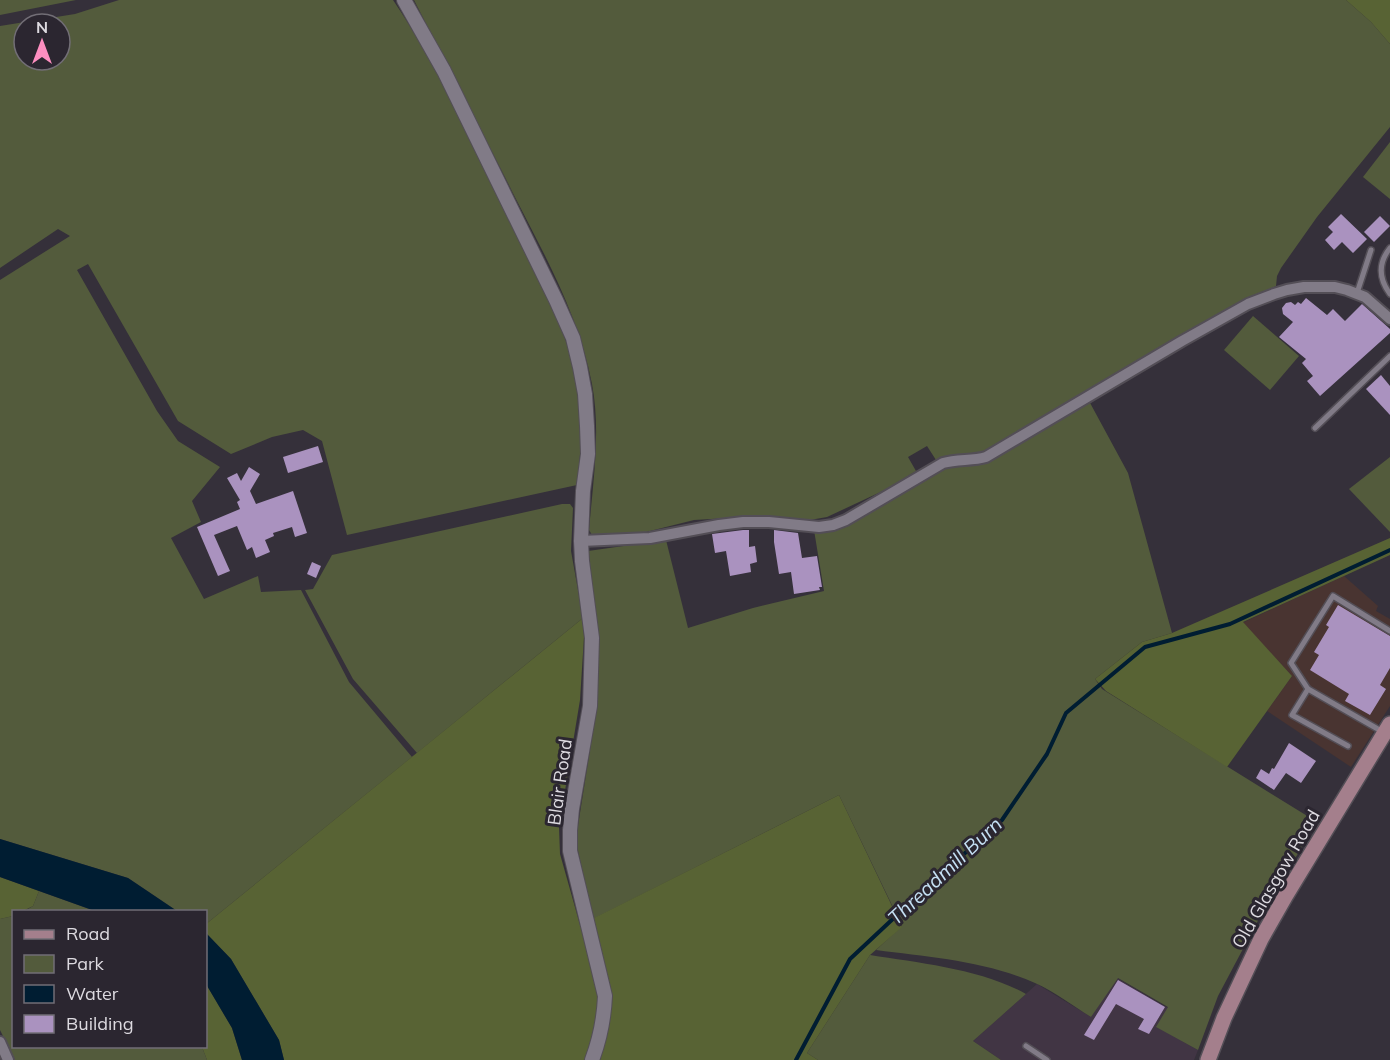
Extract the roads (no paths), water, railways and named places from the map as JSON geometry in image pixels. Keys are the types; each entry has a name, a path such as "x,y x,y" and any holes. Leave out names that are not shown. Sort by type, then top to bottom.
{"main road":[{"name":"Old Glasgow Road","path":"1208,1060 1224,1018 1261,939 1387,729"}],"street":[{"name":"Blair Road","path":"404,0 440,64 556,300 573,338 582,376 588,454 583,491 581,541 592,638 590,706 572,809 570,851 605,996 604,1019 592,1060"},
{"path":"581,541 650,538 743,522 819,527 833,525 846,520 944,463 955,460 973,461 986,457 1248,304 1287,290 1304,287 1335,287 1357,293 1365,297 1390,319"},
{"path":"0,1042 8,1060"}],"lane":[{"path":"1390,248 1386,253 1381,275 1383,284 1390,294"},
{"path":"1357,293 1371,250"},
{"path":"1315,428 1390,356"},
{"path":"1387,729 1308,689 1291,663 1333,596 1390,631"},
{"path":"1308,689 1292,715 1348,746"},
{"path":"1026,1047 1047,1060"}],"water":[{"path":"0,839 128,878 176,910 92,910 0,877"},
{"path":"207,934 231,959 279,1040 284,1060 242,1060 232,1028 207,986"}],"waterway":[{"name":"Threadmill Burn","path":"796,1060 850,959 1002,820 1047,754 1066,713 1145,647 1230,624 1390,550"}]}
